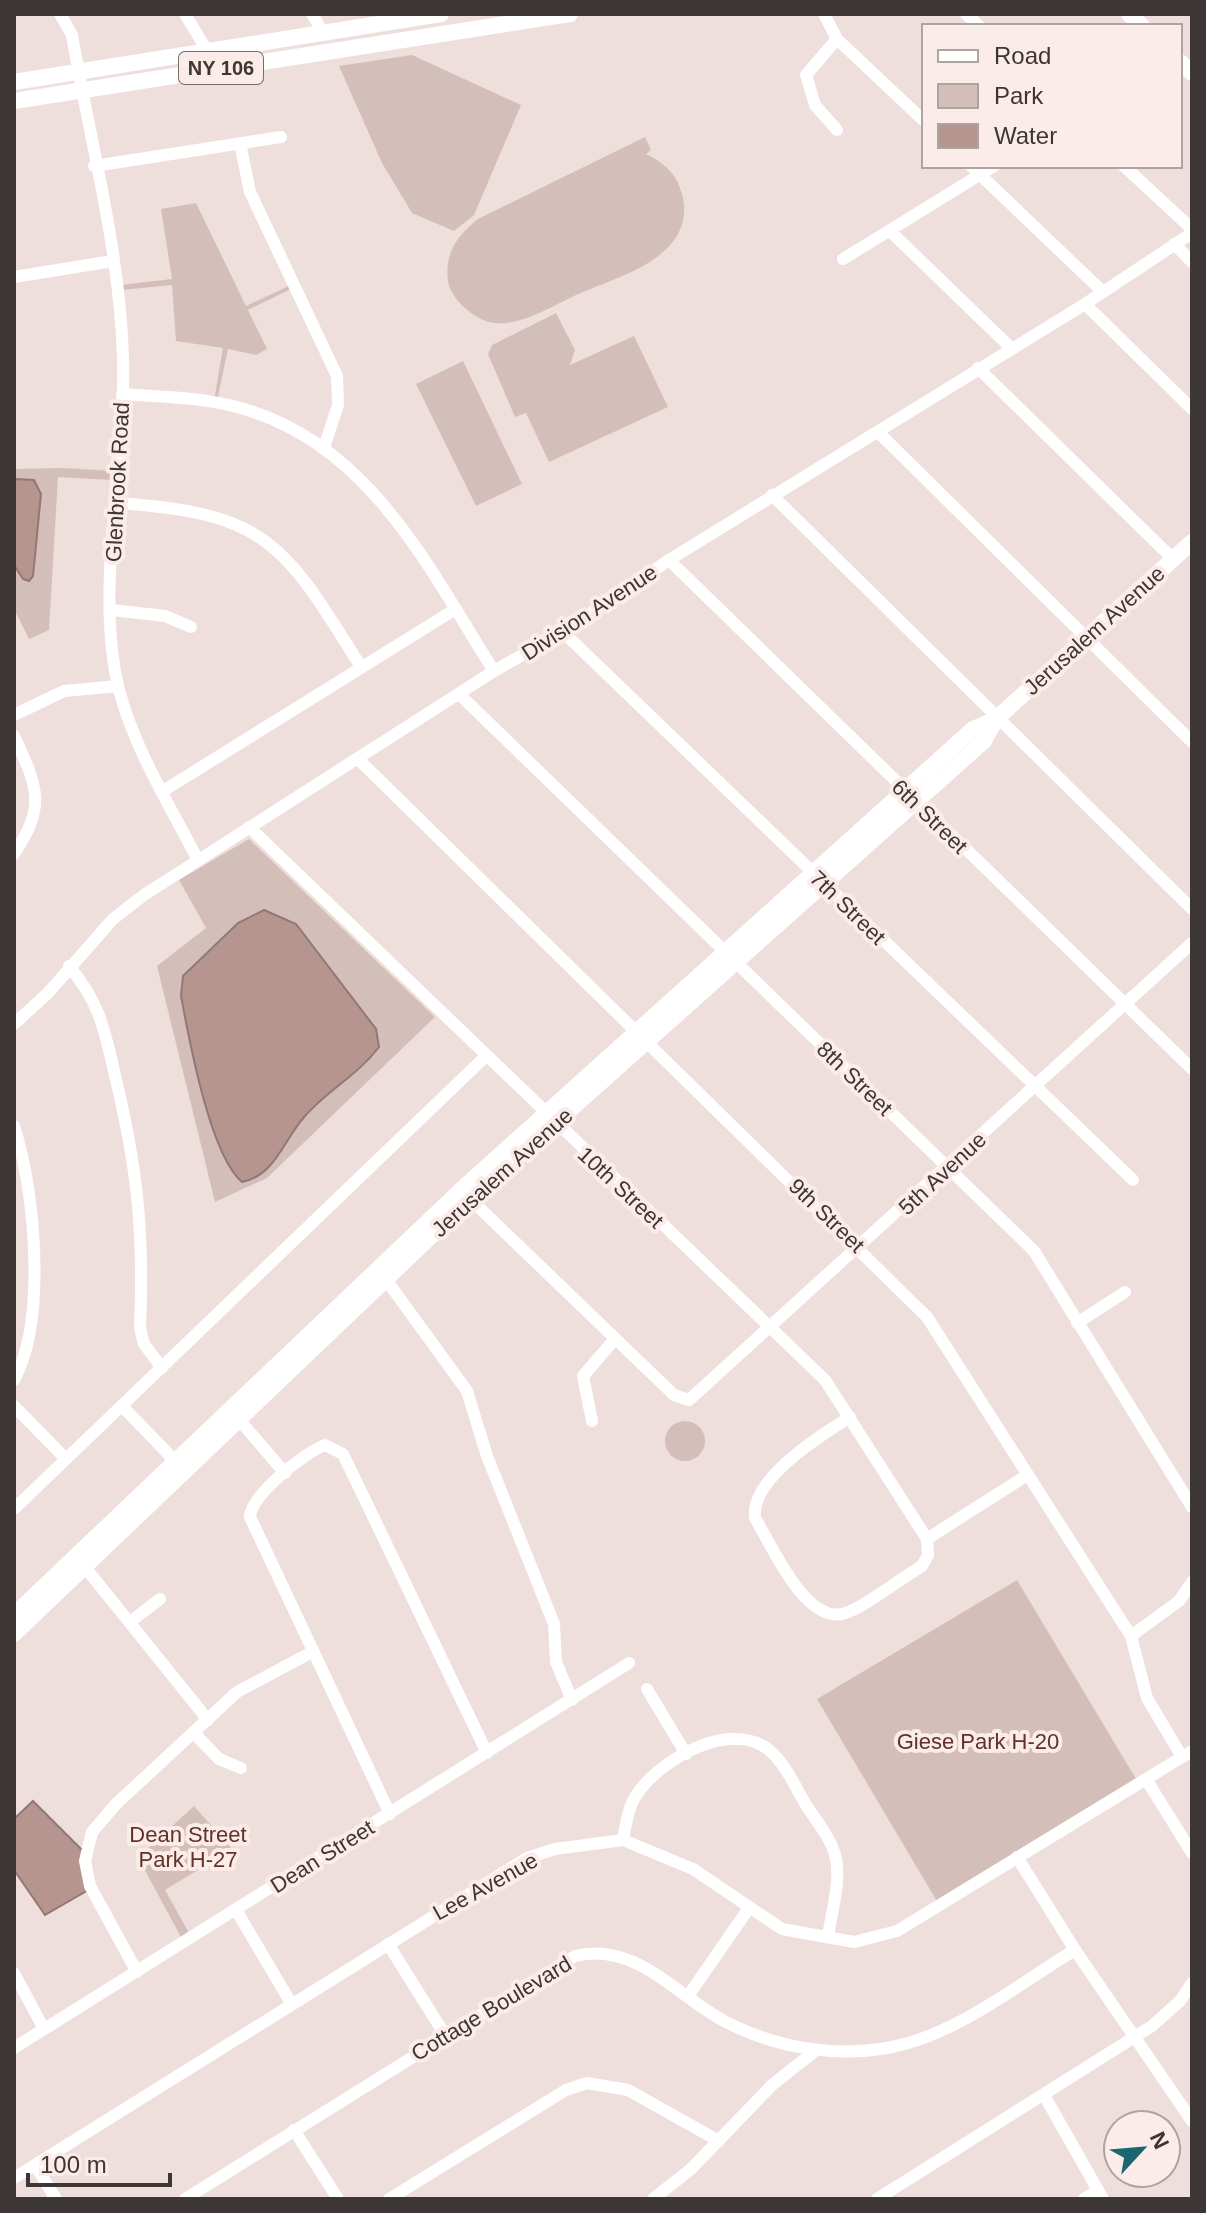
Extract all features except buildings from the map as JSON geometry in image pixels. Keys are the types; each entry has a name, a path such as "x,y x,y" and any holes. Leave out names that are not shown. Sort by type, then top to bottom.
{"main road":[{"name":"NY 106","path":"14,82 440,14"},
{"name":"NY 106","path":"14,101 570,14"},
{"name":"Jerusalem Avenue","path":"14,1615 80,1561 466,1194 550,1119 648,1042 730,958 910,796 973,729 996,719 1192,542"},
{"name":"Jerusalem Avenue","path":"550,1119 635,1030 730,958"},
{"name":"Jerusalem Avenue","path":"14,1634 80,1561"}],"street":[{"name":"Glenbrook Road","path":"60,14 72,35 113,261 120,319 122,394 112,610 118,686 133,729 198,860"},
{"path":"185,14 208,52"},
{"path":"312,14 324,34"},
{"path":"440,14 451,32"},
{"path":"824,14 837,39 922,119"},
{"path":"837,39 810,66 806,75 815,105 837,130"},
{"path":"94,166 281,137"},
{"path":"240,143 250,192 337,376 338,405 324,448"},
{"path":"1126,168 1192,231"},
{"path":"843,259 890,231 976,170 1103,292"},
{"path":"890,231 1010,347"},
{"name":"Division Avenue","path":"17,1017 113,919 198,860 494,671 563,632 772,495 1085,304 1192,231"},
{"path":"1174,244 1192,262"},
{"path":"14,277 113,261"},
{"path":"1085,304 1192,409"},
{"path":"978,368 1173,559"},
{"path":"122,394 200,399 239,408 289,427 324,448 355,472 388,507 494,671"},
{"path":"878,432 1192,742"},
{"path":"772,495 1192,909"},
{"path":"117,503 205,512 257,533 286,556 306,579 361,667"},
{"name":"6th Street","path":"669,560 1192,1069"},
{"path":"112,610 165,616 191,627"},
{"path":"163,791 454,610"},
{"name":"7th Street","path":"563,632 1133,1180"},
{"path":"14,715 64,691 118,686"},
{"name":"8th Street","path":"460,695 1034,1251 1192,1507"},
{"path":"14,736 37,792 33,822 14,854"},
{"name":"9th Street","path":"358,759 927,1317 1131,1636 1147,1698 1187,1754"},
{"name":"10th Street","path":"249,827 485,1057 825,1380 927,1539"},
{"name":"5th Avenue","path":"614,1340 674,1395 689,1400 860,1248 1192,943"},
{"path":"69,966 98,1007 133,1152 142,1224 140,1328 144,1344 162,1368"},
{"path":"14,1509 485,1057"},
{"path":"14,1126 31,1198 33,1276 27,1346 14,1380"},
{"path":"466,1194 614,1340 583,1376 592,1421"},
{"path":"382,1274 467,1391 487,1456 554,1624 556,1662 572,1700"},
{"path":"1077,1323 1125,1292"},
{"path":"14,1406 66,1459"},
{"path":"122,1406 180,1467"},
{"path":"235,1414 285,1473"},
{"path":"850,1417 819,1436 765,1485 754,1508 755,1518 808,1604 826,1614 849,1611 922,1566 928,1555 927,1539 1027,1475"},
{"path":"390,1814 250,1517 256,1500 304,1455 325,1445 343,1454 487,1753"},
{"path":"80,1561 208,1720"},
{"path":"1131,1636 1179,1601 1192,1582"},
{"path":"130,1622 160,1599"},
{"path":"137,1972 90,1886 85,1870 87,1849 100,1820 250,1683 312,1652"},
{"name":"Dean Street","path":"14,2048 629,1663"},
{"path":"647,1689 686,1754"},
{"path":"194,1733 219,1759 241,1768"},
{"path":"828,1937 836,1859 830,1842 776,1758 756,1742 735,1738 713,1741 686,1754 650,1780 636,1795 623,1840 693,1869 782,1929 854,1942 881,1938 1187,1754"},
{"path":"1146,1779 1192,1853"},
{"name":"Lee Avenue","path":"14,2178 527,1858 555,1849 623,1840"},
{"path":"1017,1857 1075,1950 1192,2121"},
{"path":"688,1996 749,1908"},
{"path":"236,1910 291,2003"},
{"path":"388,1944 445,2035"},
{"name":"Cottage Boulevard","path":"185,2199 206,2193 294,2130 564,1961 587,1953 608,1953 629,1958 729,2023 764,2038 815,2051 892,2047 926,2037 1075,1950"},
{"path":"14,1973 44,2029"},
{"path":"877,2199 1134,2037 1166,2015 1192,1983"},
{"path":"653,2199 719,2141 772,2085 815,2051"},
{"path":"389,2199 566,2090 587,2083 628,2090 719,2141"},
{"path":"1044,2095 1100,2194 1084,2199"},
{"path":"294,2130 338,2199"},
{"path":"35,2165 56,2199"}],"green space":[{"path":"412,55 521,105 474,215 454,231 412,213 382,163 339,66"},
{"path":"645,137 651,150 646,154 670,171 683,198 683,219 677,236 665,250 632,272 511,322 483,320 458,300 448,281 448,262 454,246 471,225"},
{"path":"196,203 246,306 291,285 293,288 248,310 267,349 256,355 228,349 217,401 214,401 223,348 176,341 172,285 121,290 121,285 172,279 161,209"},
{"path":"556,313 575,350 570,365 634,336 668,407 549,462 526,413 515,417 488,354 492,345"},
{"path":"463,361 522,484 476,506 416,384"},
{"path":"14,469 114,471 113,480 58,477 49,630 29,639 14,609"},
{"path":"249,839 435,1017 267,1178 215,1202 157,966 206,928 179,880"},
{"path":"685,1421 699,1427 705,1441 699,1455 685,1461 671,1455 665,1441 671,1427"},
{"name":"Giese Park H-20","path":"1017,1580 1139,1784 938,1903 817,1699"},
{"name":"Dean Street Park H-27","path":"194,1806 232,1849 165,1890 189,1933 181,1937 141,1863 141,1855"}],"water":[{"path":"14,479 34,480 41,494 33,576 29,581 23,579 14,565"},
{"path":"264,910 296,924 376,1029 379,1047 305,1116 271,1165 242,1182 220,1148 211,1123 195,1067 181,996 183,976 238,923"},
{"path":"33,1801 85,1853 90,1889 45,1915 14,1870 14,1819"}]}
